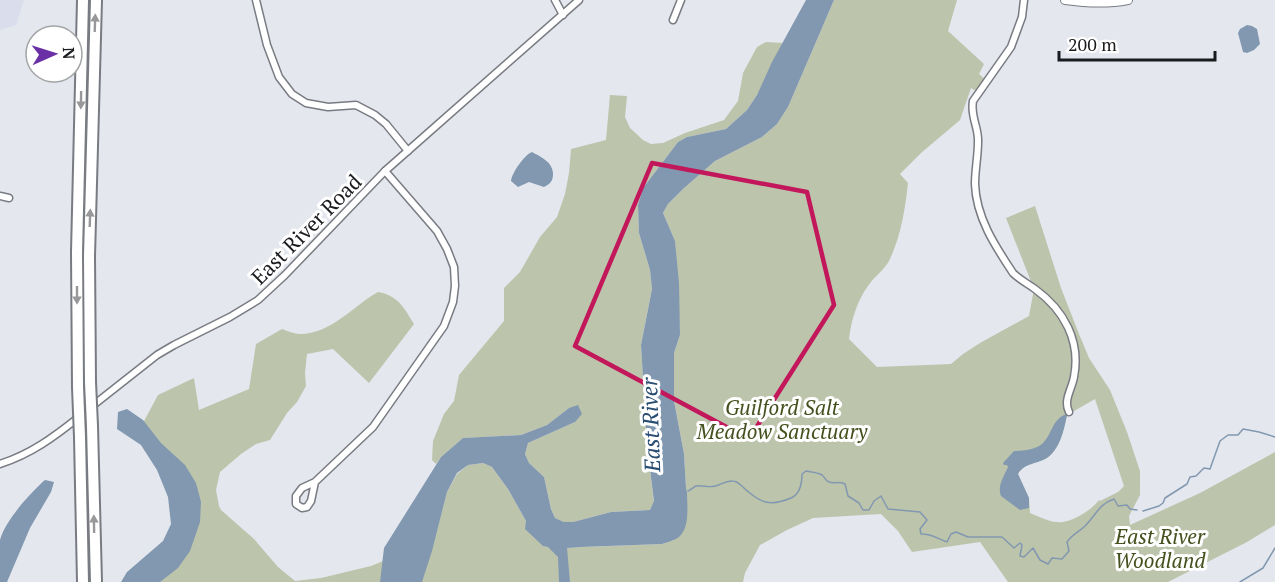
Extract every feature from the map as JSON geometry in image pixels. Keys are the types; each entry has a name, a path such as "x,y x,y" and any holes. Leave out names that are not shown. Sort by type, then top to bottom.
{"highway":[{"path":"83,0 77,252 83,582"},
{"path":"96,0 89,256 96,582"}],"street":[{"path":"256,0 267,45 279,77 291,94 306,103 328,107 356,105 386,124 408,151"},
{"path":"555,0 563,15"},
{"name":"East River Road","path":"0,464 27,454 46,442 157,355 258,300 385,171 579,0"},
{"path":"673,20 681,0"},
{"path":"1024,0 1022,16 1011,47 973,101 972,116 978,142 975,167 976,190 984,224 1013,273 1019,280 1039,292 1068,326 1076,356 1074,377 1066,404 1069,412"},
{"path":"1065,0 1088,3 1128,0"},
{"path":"315,482 373,427 444,326 453,302 454,267 447,249 437,231 385,171"},
{"path":"0,196 9,198"}],"highlighted area":[{"path":"652,163 807,192 834,305 749,439 575,346"}],"shaded area":[{"path":"0,0 24,0 16,25 0,30"}],"green space":[{"name":"Guilford Salt Meadow Sanctuary","path":"834,0 957,0 948,31 984,64 979,74 987,81 979,93 971,88 960,120 900,174 908,183 897,242 887,264 870,283 861,298 853,318 849,339 877,367 951,364 980,343 1029,316 1034,289 1006,218 1035,206 1061,288 1079,334 1089,358 1110,390 1140,471 1140,495 1129,516 1130,525 1200,493 1275,452 1275,525 1247,542 1168,582 1008,582 980,542 912,552 898,531 881,514 813,518 787,530 760,545 745,573 743,582 138,582 183,516 156,464 136,436 158,395 194,378 199,410 249,389 256,344 282,329 300,334 322,329 378,292 396,300 414,324 369,383 333,349 307,354 306,386 270,440 256,444 220,472 216,490 221,510 254,539 278,567 295,581 321,578 371,566 388,559 436,534 447,492 457,474 468,465 483,463 492,467 508,489 543,546 557,548 662,544 674,540 687,492 684,454 674,401 674,353 680,335 675,241 663,213 668,204 683,189 715,161 762,137 777,124 788,107","holes":["1095,399 1124,486 1118,492 1099,500 1078,517 1055,522 1030,513 1029,498 1018,474 1027,466 1051,454 1061,439 1067,415"]},
{"path":"766,42 783,43 747,110 726,129 687,137 678,142 643,188 638,205 639,233 650,270 652,289 641,345 647,445 654,502 650,510 611,512 573,522 564,522 555,518 544,477 529,463 525,454 528,443 575,422 569,408 547,425 521,435 463,438 436,464 432,460 433,441 444,414 454,401 459,375 504,321 504,288 520,272 540,237 557,217 565,194 571,149 606,140 610,95 627,96 625,117 630,128 643,140 651,144 663,143 724,120 738,101 743,73 757,47"}],"water":[{"name":"East River","path":"806,0 834,0 788,107 777,124 762,137 715,161 668,204 663,213 675,241 679,283 680,335 674,353 674,401 684,454 687,492 687,515 683,532 676,539 662,544 567,548 570,582 559,582 558,557 525,529 526,521 508,489 492,467 483,463 468,465 457,473 447,492 422,582 380,582 384,548 441,457 463,438 521,435 547,425 569,408 578,405 582,414 575,422 528,443 525,454 529,463 544,477 555,518 564,522 573,522 611,512 650,510 654,501 647,445 641,345 652,289 650,270 639,233 638,205 643,188 678,142 687,137 726,129 747,110"},
{"path":"1247,25 1257,29 1260,44 1247,53 1243,52 1238,33"},
{"path":"532,152 546,160 551,166 552,180 544,187 529,182 518,187 511,181 512,178 522,160"},
{"path":"127,409 143,420 161,443 185,465 196,483 201,502 200,522 190,551 178,568 160,582 121,582 127,572 163,541 171,524 168,497 157,470 141,445 117,429 118,412"},
{"path":"1064,415 1067,415 1061,439 1055,450 1047,458 1027,466 1018,474 1029,498 1029,508 1020,510 1001,496 1000,485 1008,467 1003,463 1014,451 1029,450 1040,445"},
{"path":"45,480 54,482 51,492 30,528 7,582 0,582 0,540 3,532 19,508"}],"waterway":[{"path":"1143,511 1159,506 1165,498 1187,484 1190,477 1196,476 1204,468 1210,469 1220,441 1228,435 1238,435 1243,429 1275,437"},
{"path":"688,491 696,486 713,487 734,481 760,500 771,503 791,498 797,494 802,474 806,471 814,472 822,475 829,482 845,484 848,496 859,503 863,510 869,510 874,501 881,496 888,509 920,512 927,520 920,529 921,534 932,535 947,542 951,534 956,532 968,537 1002,537 1014,548 1020,543 1022,545 1020,556 1024,557 1033,548 1040,560 1048,564 1052,558 1062,559 1069,551 1067,542 1069,539 1109,501 1114,499 1118,506 1127,505 1130,509 1137,510"},
{"path":"1240,582 1263,568 1275,548"}],"park label":[{"name":"East River Woodland","path":"1160,548"}]}
